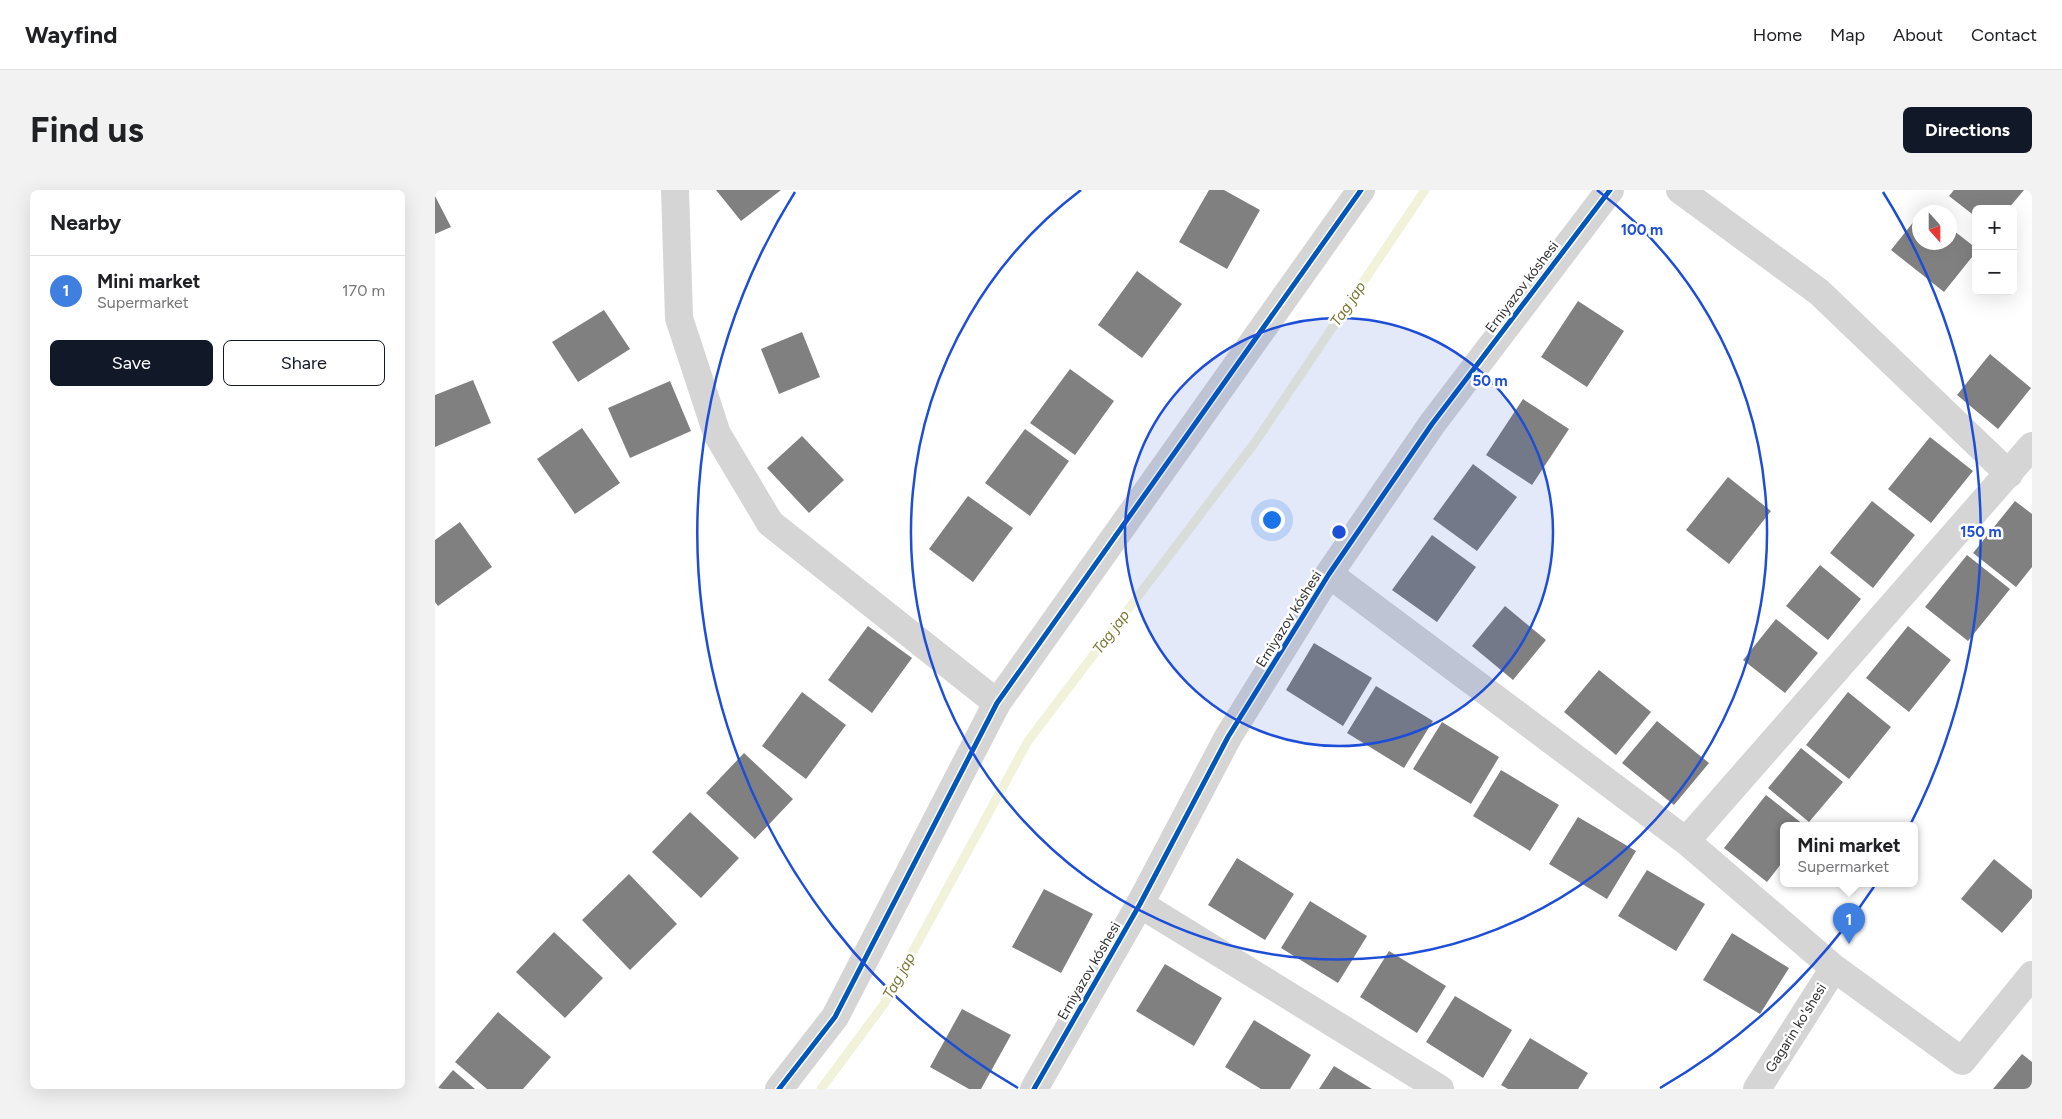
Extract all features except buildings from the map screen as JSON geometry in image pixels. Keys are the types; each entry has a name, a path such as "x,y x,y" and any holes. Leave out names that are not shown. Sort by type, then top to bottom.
{"street":[{"path":"675,190 679,318 717,434 770,523 997,702"},
{"path":"779,1089 835,1017 997,702 1361,190"},
{"name":"Erniyazov kóshesi","path":"1034,1089 1139,904 1229,737 1329,574 1432,424 1610,190"},
{"path":"1680,190 1819,292 2009,474"},
{"path":"1685,841 2032,446"},
{"path":"1329,574 1685,841 1834,968 1962,1061 2032,975"},
{"path":"1139,904 1440,1089"},
{"name":"Gagarin ko'shesi","path":"1757,1089 1834,968"}],"waterway":[{"name":"Tag jap","path":"821,1089 884,1004 1028,741 1256,441 1425,190"}],"cycle path":[{"path":"779,1089 835,1017 997,703 1361,190"},
{"path":"1034,1089 1140,904 1228,737 1329,574 1432,424 1610,190"}],"place":[{"name":"Mini market","path":"1849,944"}]}
